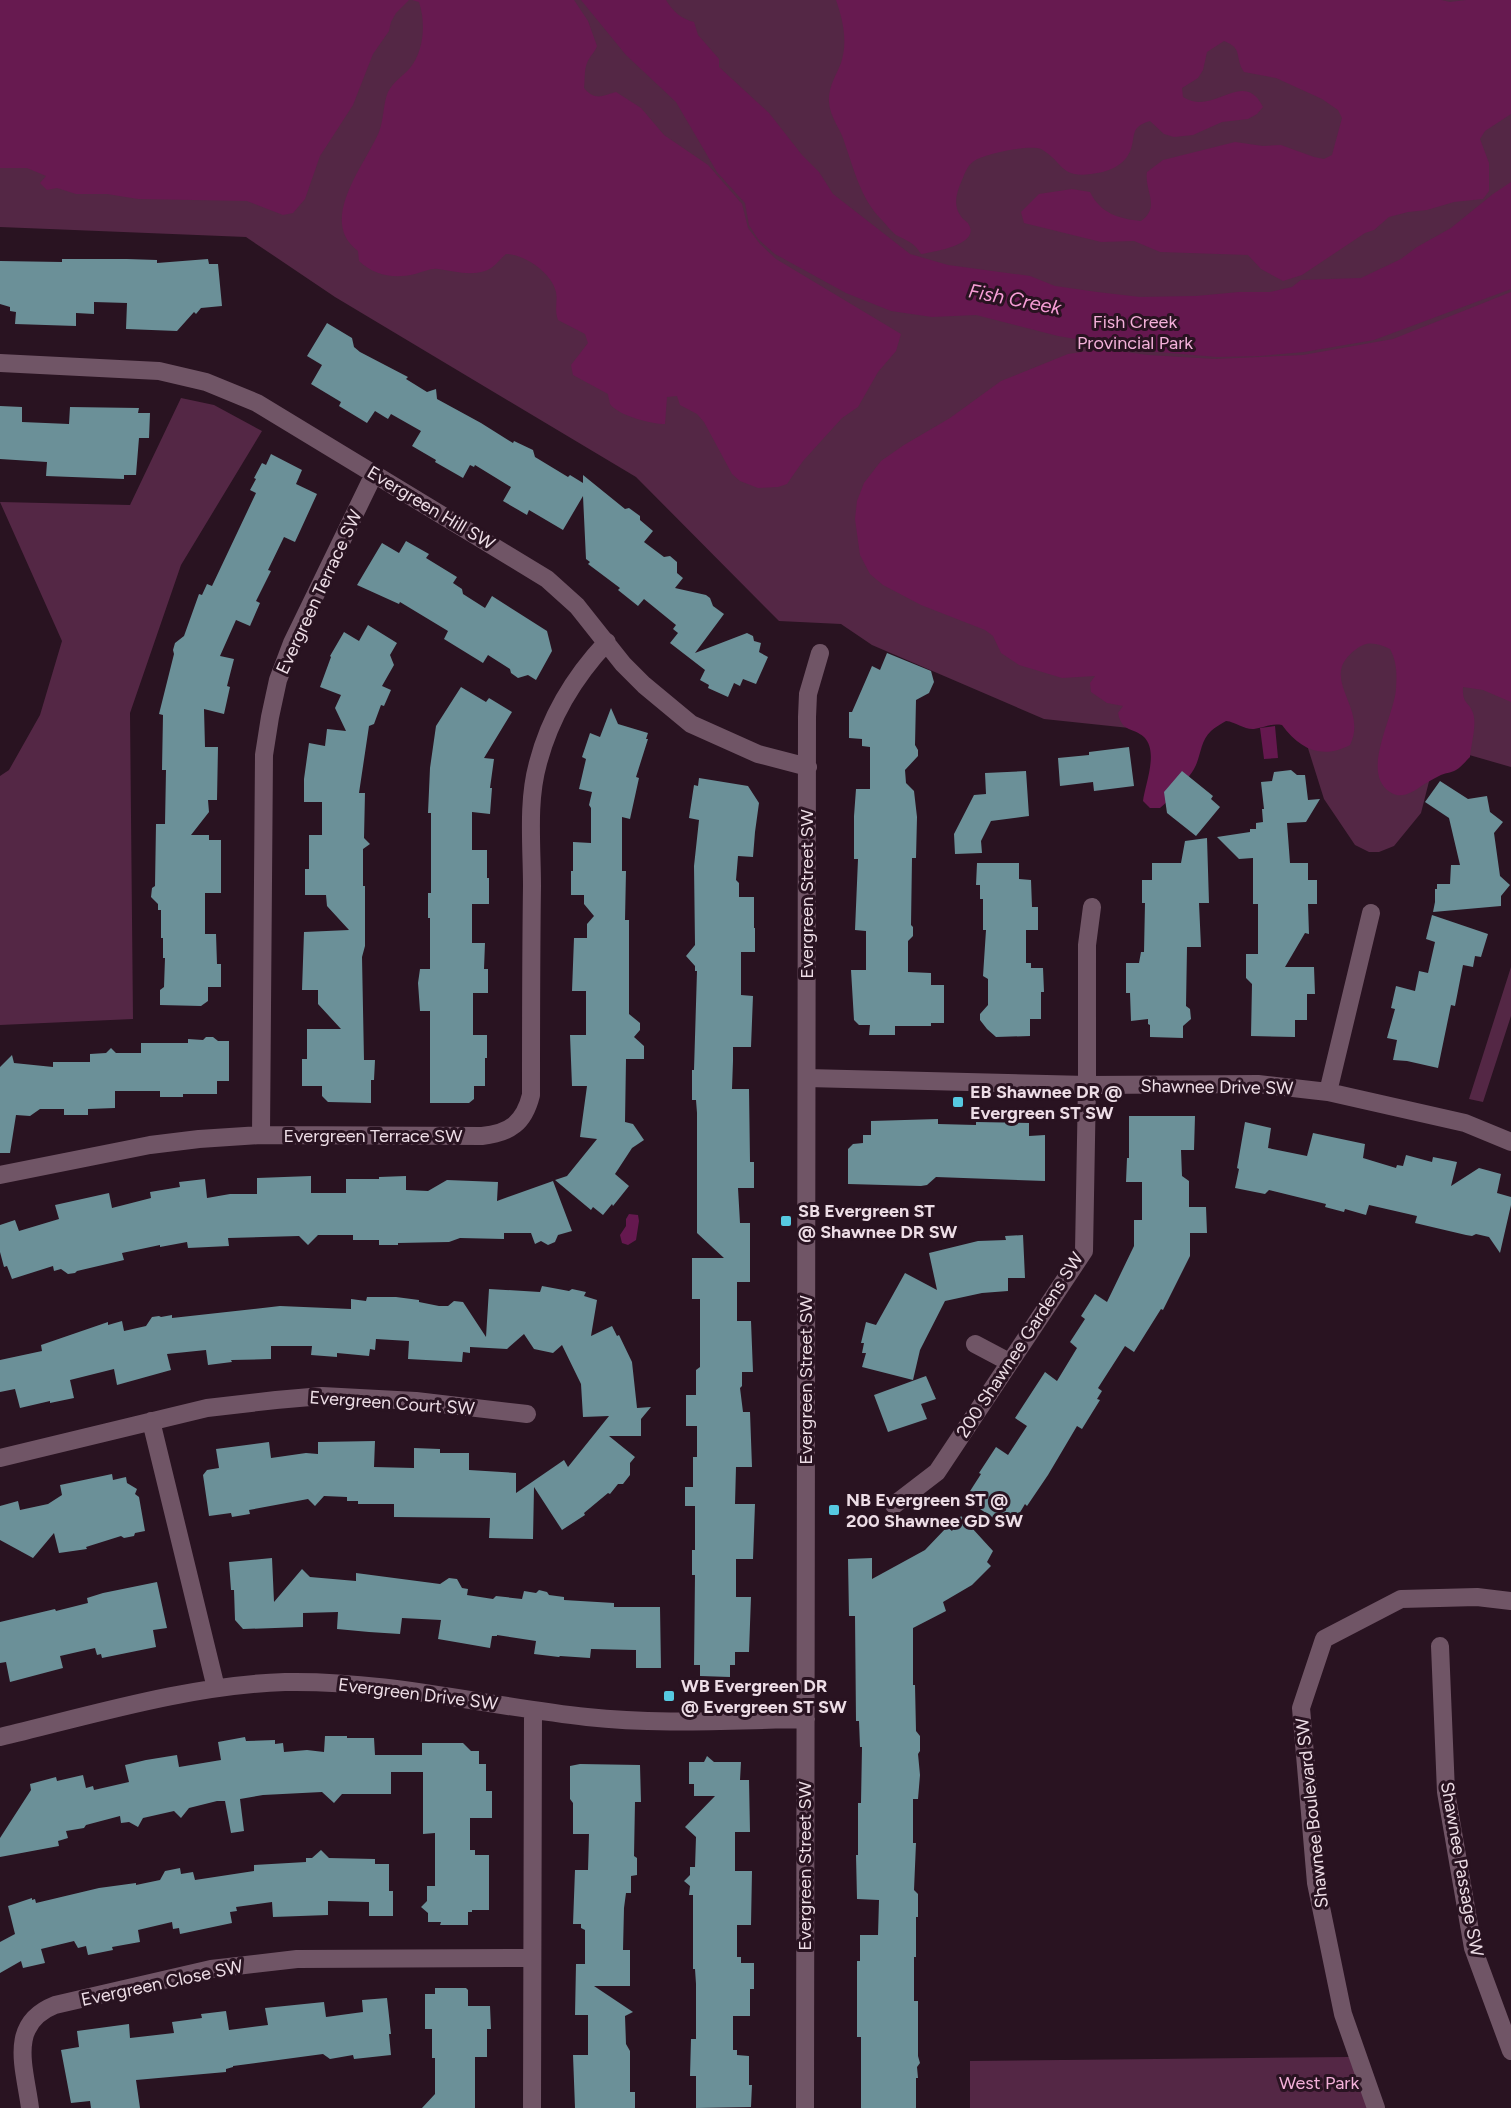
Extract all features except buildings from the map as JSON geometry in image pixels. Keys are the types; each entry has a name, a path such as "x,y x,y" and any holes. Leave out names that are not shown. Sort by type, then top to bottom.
{"street":[{"name":"Evergreen Hill SW","path":"0,363 159,371 206,382 257,403 547,579 577,606 623,664 644,685 691,724 758,754 808,768"},
{"name":"Evergreen Terrace SW","path":"374,474 292,643 278,680 270,717 264,755 261,1135 482,1136 505,1131 520,1121 531,1095 532,815 535,779 544,742 554,718 582,671 607,642"},
{"name":"Evergreen Street SW","path":"805,2108 808,694 820,654"},
{"name":"200 Shawnee Gardens SW","path":"894,1505 937,1472 1083,1251 1087,1085 1087,945 1092,907"},
{"path":"1328,1092 1371,913"},
{"name":"Shawnee Drive SW","path":"807,1078 1087,1085 1258,1084 1328,1092 1465,1123 1511,1142"},
{"path":"0,1175 150,1145 261,1135"},
{"path":"975,1344 1010,1362"},
{"name":"Evergreen Court SW","path":"0,1458 151,1421 240,1403 322,1396 416,1401 527,1414"},
{"path":"151,1421 216,1688"},
{"name":"Shawnee Boulevard SW","path":"1376,2108 1343,2014 1316,1883 1301,1708 1324,1639 1401,1599 1477,1597 1511,1601"},
{"name":"Shawnee Passage SW","path":"1440,1646 1446,1792 1473,1947 1511,2050"},
{"name":"Evergreen Drive SW","path":"0,1737 167,1697 216,1688 283,1682 361,1684 590,1717 661,1721 806,1719"},
{"path":"532,2108 533,1710"},
{"name":"Evergreen Close SW","path":"30,2108 22,2046 24,2036 29,2024 36,2016 42,2010 55,2005 211,1969 297,1959 532,1958"}],"green space":[{"name":"Fish Creek Provincial Park","path":"0,0 1511,0 1511,767 1438,746 1421,813 1394,846 1379,852 1369,852 1355,845 1324,799 1301,726 1280,706 1158,731 1044,719 872,645 841,624 779,621 636,477 335,297 246,237 0,227"},
{"path":"181,398 214,405 262,431 181,565 130,713 133,1019 0,1025 0,776 9,770 40,715 62,641 0,502 130,505"},
{"path":"1511,967 1511,1016 1483,1102 1469,1099"},
{"name":"West Park","path":"1349,2057 1368,2108 970,2108 970,2061"}],"shaded area":[{"path":"0,0 409,0 396,13 389,31 373,54 353,105 320,156 305,199 293,213 283,215 247,201 138,199 107,194 76,194 57,188 47,190 40,183 46,176 27,168 0,168"},
{"path":"412,0 574,0 588,21 597,46 585,69 584,88 595,96 616,92 641,108 664,135 708,165 742,204 748,228 760,244 776,259 901,334 896,351 878,372 858,407 842,418 803,461 787,484 758,488 740,481 732,474 704,422 697,414 680,405 677,396 667,397 665,424 652,423 620,412 610,404 608,394 573,375 571,365 588,343 585,334 558,320 556,292 553,285 543,272 529,261 506,254 485,271 461,273 435,269 392,276 378,273 359,261 358,251 347,239 342,224 343,209 355,176 379,132 388,92 415,61 421,45 423,19 419,2"},
{"path":"836,0 1441,0 1450,2 1511,0 1511,114 1485,131 1480,139 1489,163 1489,191 1483,199 1454,202 1389,217 1374,230 1365,233 1302,275 1283,281 1261,269 1248,255 1160,252 1134,241 1101,242 1024,223 1021,212 1039,194 1072,189 1090,192 1099,205 1111,214 1141,221 1147,216 1151,204 1147,172 1163,160 1235,142 1263,146 1281,145 1324,159 1332,155 1342,118 1338,110 1322,99 1276,78 1244,72 1236,50 1224,41 1207,52 1203,70 1198,78 1182,88 1183,97 1195,102 1206,101 1246,91 1255,96 1263,107 1257,114 1248,119 1222,122 1193,135 1174,137 1164,134 1150,121 1139,126 1135,131 1131,149 1125,160 1110,170 1097,173 1073,174 1041,149 1035,148 1007,150 979,158 968,167 957,195 957,209 969,225 971,232 968,238 953,246 921,254 913,244 896,235 873,210 859,183 831,113 830,91 841,63 844,47 843,23"},
{"path":"1511,292 1511,702 1483,690 1463,687 1464,697 1474,718 1470,757 1456,770 1441,775 1407,794 1398,795 1390,792 1382,783 1378,772 1381,744 1396,689 1394,659 1390,649 1376,644 1364,645 1355,650 1345,661 1341,672 1342,683 1353,718 1354,731 1350,745 1330,752 1320,752 1304,746 1282,725 1251,729 1226,721 1207,735 1194,769 1188,778 1160,808 1150,808 1143,801 1151,759 1148,743 1140,734 1122,724 1118,713 1123,706 1107,703 1091,692 1090,683 1095,676 1062,678 1019,665 1001,653 993,636 985,630 921,605 883,585 870,574 860,555 855,519 857,501 864,483 881,461 950,418 1001,381 1068,354 1103,349 1148,355 1215,359 1303,355 1393,339"}],"water":[{"name":"Fish Creek","path":"581,0 666,0 678,14 694,22 698,35 719,59 719,67 769,113 802,155 819,172 833,194 910,254 948,265 1030,276 1055,286 1140,297 1270,292 1292,287 1301,280 1361,278 1401,259 1451,228 1511,182 1511,289 1374,340 1304,352 1260,356 1217,357 1147,351 1058,336 976,315 932,317 891,311 846,293 775,254 758,239 749,225 745,203 717,172 676,102 626,55"},
{"path":"1275,726 1278,758 1264,759 1260,728"},
{"path":"629,1214 638,1215 639,1221 636,1240 628,1245 622,1243 620,1235 626,1226"}],"place":[{"name":"EB Shawnee DR @ Evergreen ST SW","path":"958,1102"},
{"name":"SB Evergreen ST @ Shawnee DR SW","path":"786,1221"},
{"name":"NB Evergreen ST @ 200 Shawnee GD SW","path":"834,1510"},
{"name":"WB Evergreen DR @ Evergreen ST SW","path":"669,1696"}]}
